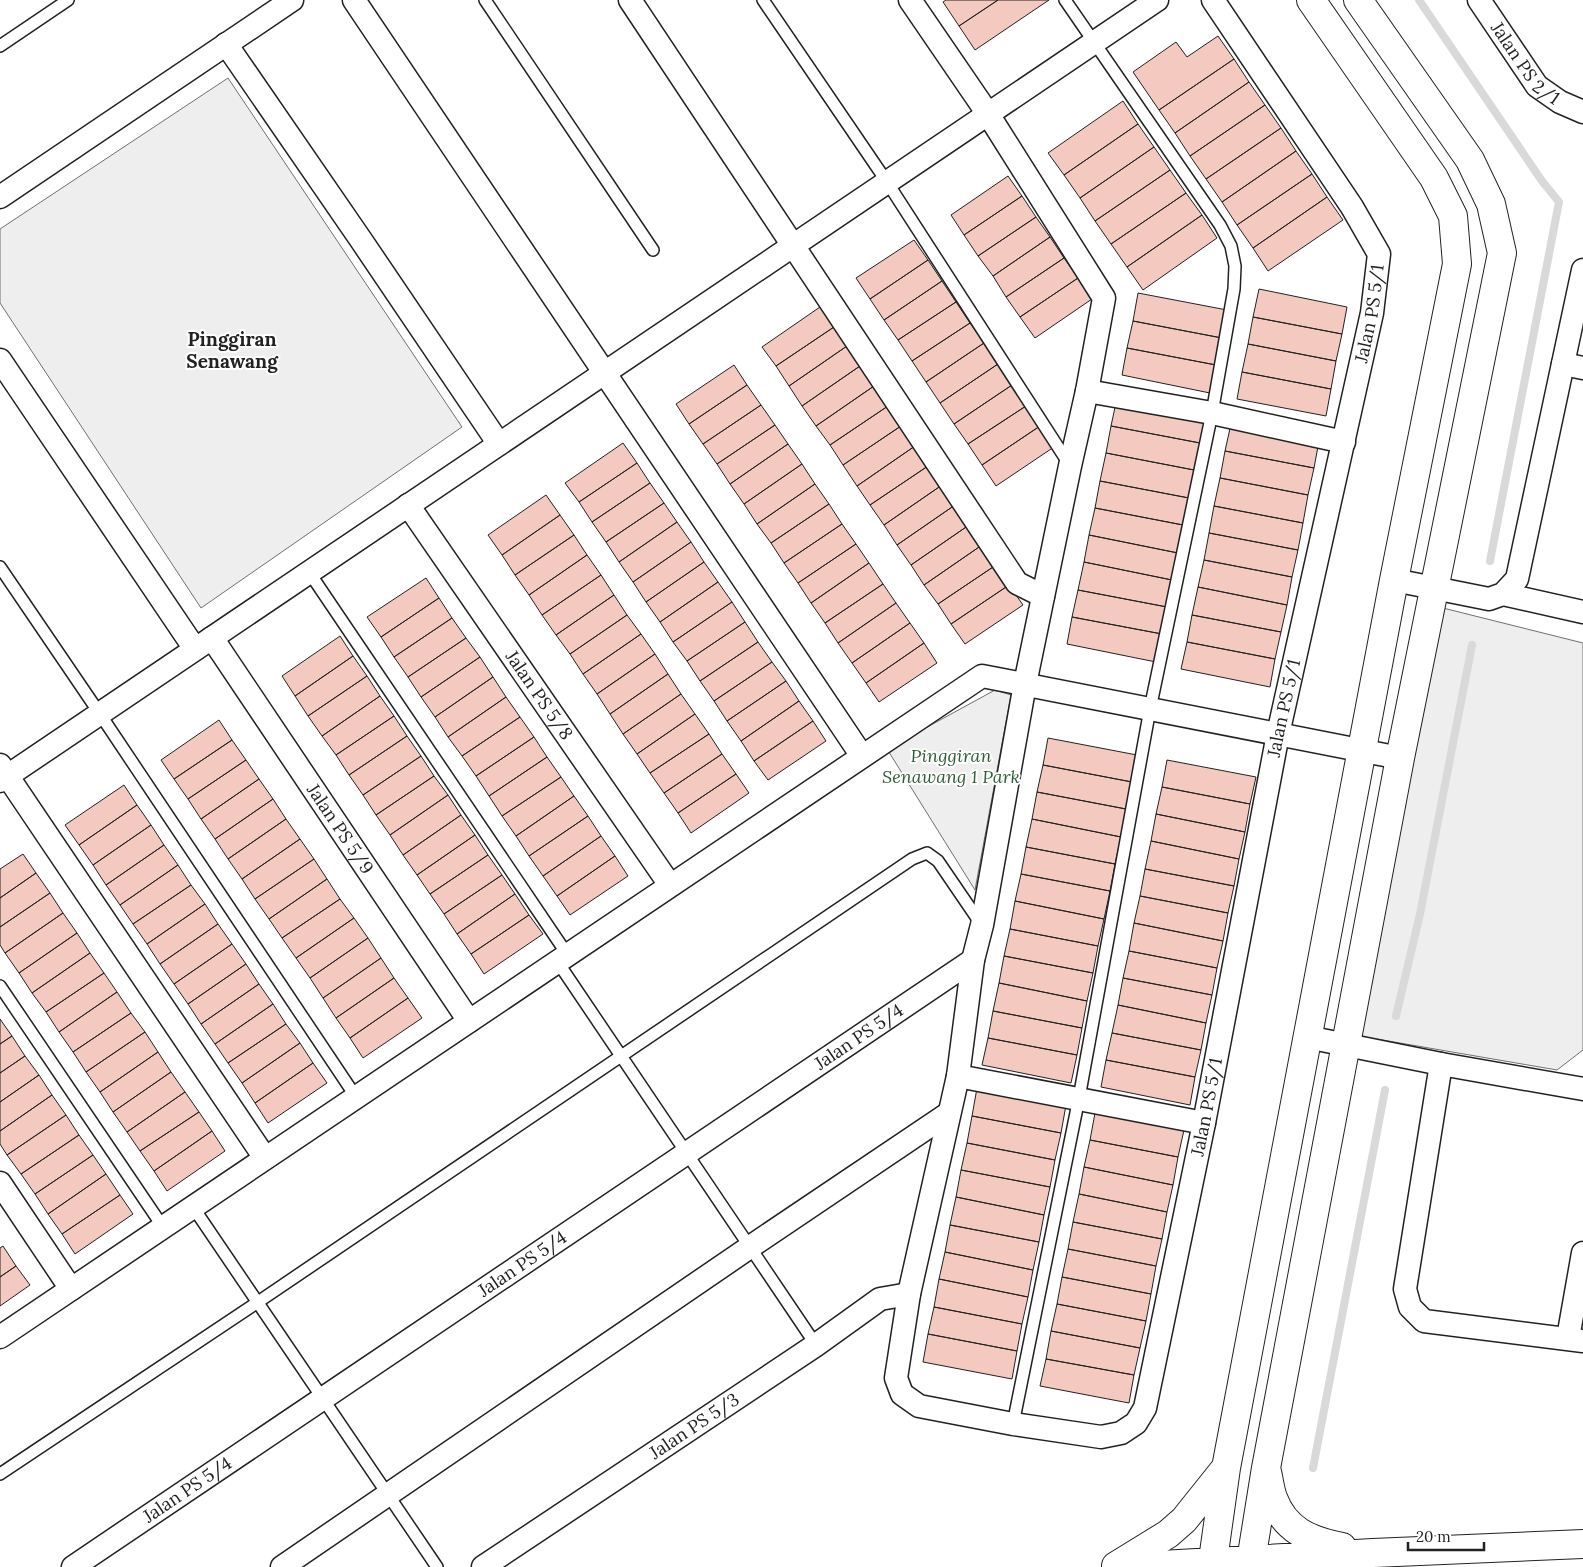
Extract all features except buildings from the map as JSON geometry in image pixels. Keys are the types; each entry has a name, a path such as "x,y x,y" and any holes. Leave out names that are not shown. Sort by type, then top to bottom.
{"street":[{"path":"354,0 862,756"},
{"path":"630,0 1017,583 1043,596"},
{"path":"910,0 988,114 1104,298 1087,390 1025,684 982,925 973,960 958,1076 908,1294 896,1378 902,1394 919,1406 1013,1424"},
{"path":"265,1158 2,774 100,714 1157,0"},
{"name":"Jalan PS 5/1","path":"1013,1424 1101,1437 1121,1432 1136,1423 1145,1408 1204,1123 1278,734 1372,313 1379,254 1352,207 1213,0"},
{"path":"1212,1564 1226,1468 1361,750 1457,264 1453,216 1434,178 1311,0"},
{"path":"1250,1563 1266,1468 1400,758 1502,252 1492,204 1470,160 1358,0"},
{"name":"Jalan PS 2/1","path":"1479,0 1537,86 1560,102 1579,106"},
{"path":"0,197 285,2"},
{"path":"226,44 498,444"},
{"path":"1394,580 1489,599 1503,594 1518,579 1573,366 1583,270"},
{"name":"Jalan PS 5/9","path":"0,360 204,643 469,1021"},
{"path":"1087,390 1344,442"},
{"name":"Jalan PS 5/8","path":"408,505 670,885"},
{"path":"1503,594 1583,612"},
{"path":"0,1337 982,676 1400,758"},
{"name":"Jalan PS 5/4","path":"73,1567 973,960"},
{"path":"1307,1037 1441,1064 1583,1089"},
{"path":"1441,1064 1405,1289 1410,1307 1424,1321 1575,1339 1583,1253"},
{"path":"958,1076 1204,1123"},
{"path":"282,1567 948,1113"},
{"path":"0,1183 71,1289"},
{"name":"Jalan PS 5/3","path":"483,1567 816,1345 880,1299 908,1294"},
{"path":"1115,1567 1168,1534 1184,1520 1226,1468"},
{"path":"1266,1468 1273,1499 1284,1518 1300,1534 1320,1543 1373,1553"},
{"path":"1125,1567 1250,1563 1373,1553 1583,1544"}],"lane":[{"path":"0,46 68,0"},
{"path":"485,0 653,250"},
{"path":"764,0 887,182 1070,466"},
{"path":"1013,1424 1079,1098 1150,709 1212,414 1234,289 1235,266 1230,246 1220,226 1065,0"},
{"path":"0,567 356,1097"},
{"path":"309,572 562,958 620,1055 816,1345"},
{"path":"0,1474 258,1302 912,859 927,853 938,861 982,925"},
{"path":"0,986 163,1227"},
{"path":"193,1206 437,1567"}],"green space":[{"path":"228,78 462,427 201,608 0,303 0,229"},
{"path":"1443,608 1583,643 1583,1050 1557,1070 1359,1036"},
{"name":"Pinggiran Senawang 1 Park","path":"995,690 1011,695 975,890 887,749"}],"waterway":[{"path":"1419,0 1542,181 1559,202 1490,561"},
{"path":"1396,1016 1420,914 1472,645"},
{"path":"1313,1468 1385,1090"}],"district":[{"name":"Pinggiran Senawang","path":"232,350"}]}
